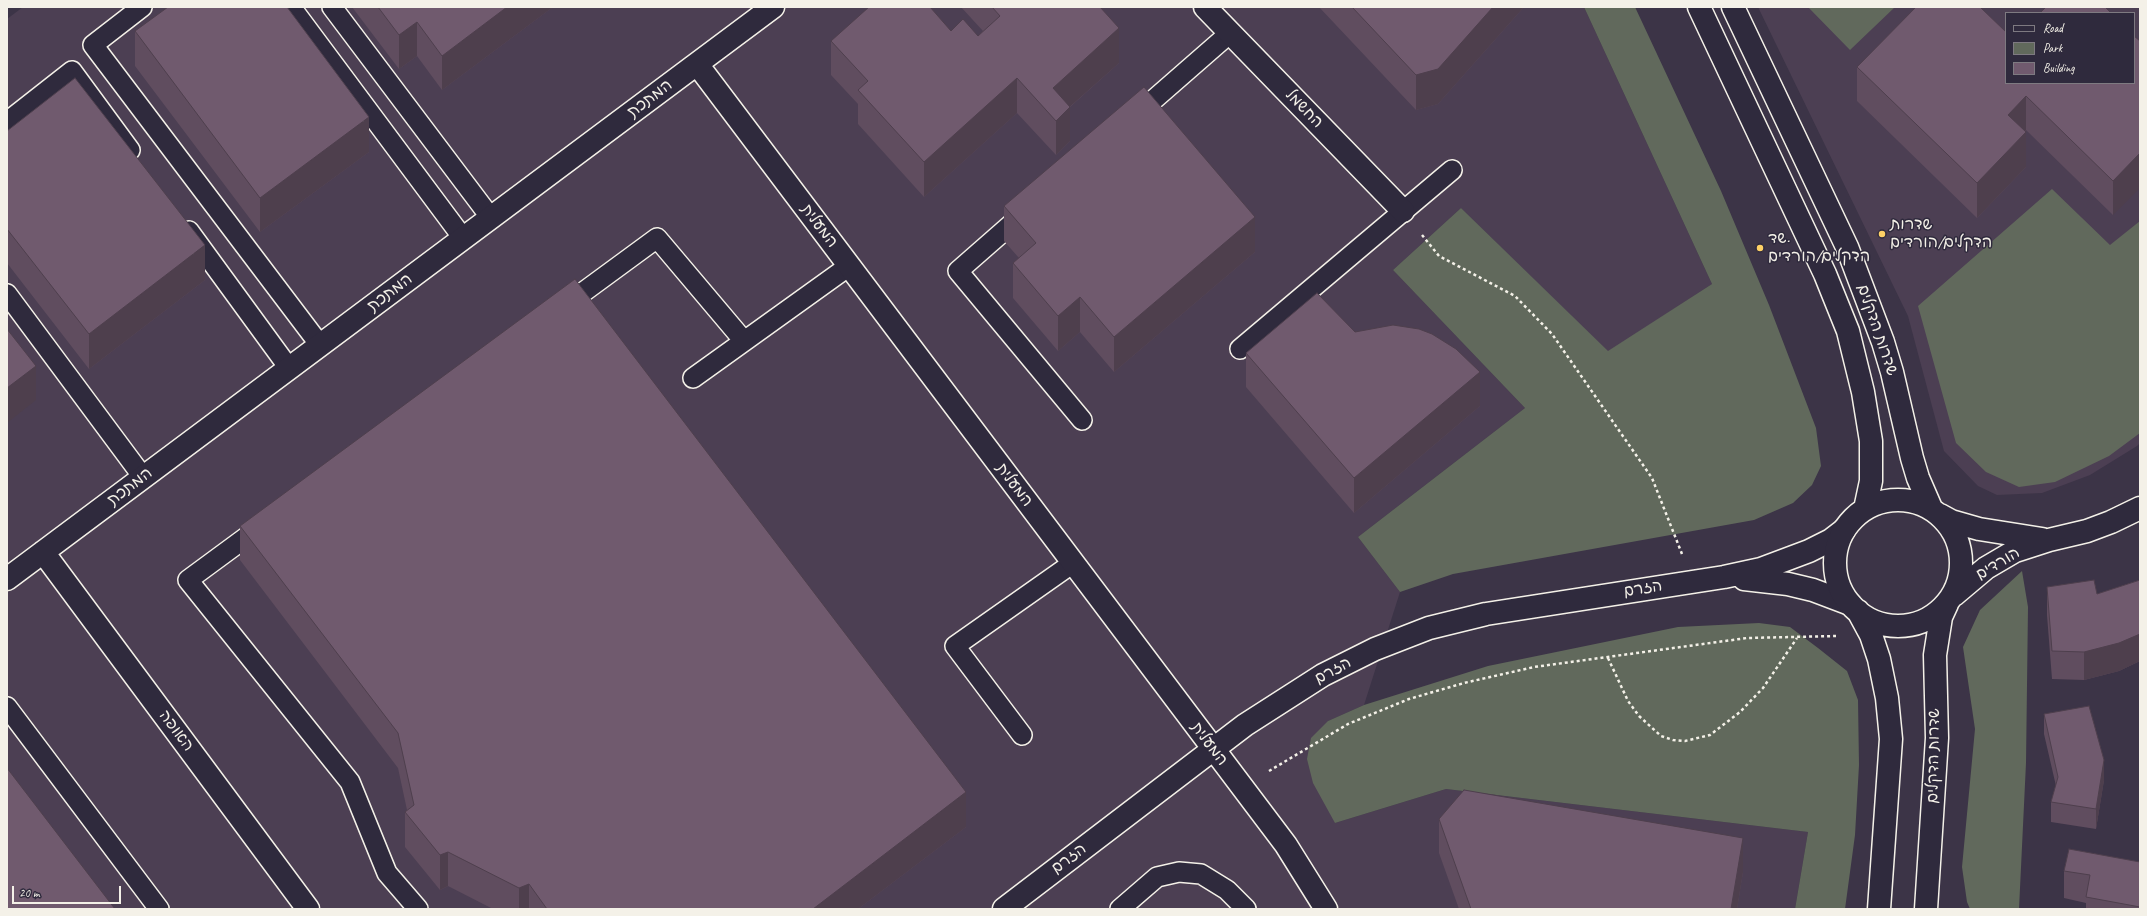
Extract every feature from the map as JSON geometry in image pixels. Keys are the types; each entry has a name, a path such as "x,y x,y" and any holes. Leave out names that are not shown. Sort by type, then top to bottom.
{"street":[{"name":"המתכת","path":"7,579 773,7"},
{"name":"החשמל","path":"1206,7 1403,211"},
{"name":"שדרות הדקלים","path":"1700,7 1825,274 1848,331 1863,392 1872,441 1871,481 1865,508"},
{"name":"שדרות הדקלים","path":"1733,7 1850,253 1872,311 1892,372 1918,478 1935,511"},
{"name":"המעלית","path":"697,64 1286,845 1326,909"},
{"path":"1854,608 1875,622 1904,626 1923,621 1950,600 1960,577 1962,567 1960,548 1953,530 1935,511 1922,504 1903,499 1883,501 1865,508 1857,514 1844,530 1837,549 1835,568 1840,587 1871,635 1883,679 1891,739 1879,909"},
{"name":"הורדים","path":"1950,600 1977,575 2015,551 2049,540 2087,531 2112,522 2140,508"},
{"name":"הורדים","path":"1935,511 1951,521 1995,533 2049,540"},
{"name":"הזרם","path":"1004,909 1213,749 1272,707 1323,675 1375,649 1429,628 1486,614 1724,577 1785,561 1820,546 1844,530"},
{"name":"האופה","path":"43,552 308,909"},
{"name":"הזרם","path":"1724,577 1788,584 1826,593 1854,608"},
{"name":"שדרות הדקלים","path":"1926,909 1937,738 1935,654 1941,617 1950,600"}],"lane":[{"path":"142,7 93,45 320,345"},
{"path":"291,7 463,238"},
{"path":"332,7 491,218"},
{"path":"1124,126 1230,33"},
{"path":"7,122 72,71 141,166"},
{"path":"1240,349 1452,170"},
{"path":"1035,203 958,271 1082,420"},
{"path":"178,216 289,368"},
{"path":"548,318 657,238 744,341"},
{"path":"693,378 849,266"},
{"path":"7,294 143,477"},
{"path":"271,519 188,580 350,782 387,873 418,909"},
{"path":"1022,735 955,646 1073,563"},
{"path":"7,707 159,909"},
{"path":"1120,909 1157,877 1179,872 1201,874 1227,890 1246,909"}],"path":[{"path":"1403,211 1439,256 1515,296 1552,334 1652,478 1693,582"},
{"path":"1242,787 1348,724 1409,699 1464,683 1534,667 1747,638 1797,638 1871,635"},
{"path":"1608,658 1628,701 1639,716 1661,736 1673,740 1697,740 1710,735 1740,712 1763,688 1797,638"}],"shaded area":[{"path":"23,7 1584,7 1712,284 1608,352 1461,208 1393,270 1525,408 1358,537 1400,592 1364,705 1328,721 1335,823 1446,789 1808,832 1795,909 7,909 7,19"},
{"path":"1758,7 2140,7 2140,443 2090,475 2042,493 1997,495 1978,486 1944,451 1908,316"}],"green space":[{"path":"1584,7 1635,7 1721,191 1769,305 1816,428 1821,466 1812,485 1793,503 1754,520 1453,574 1400,592 1358,537 1525,408 1393,270 1461,208 1608,351 1712,284"},
{"path":"1808,7 1895,7 1850,50"},
{"path":"2052,189 2110,245 2140,221 2140,433 2109,456 2055,482 2019,487 1986,472 1956,443 1918,306"},
{"path":"2022,571 2028,607 2026,763 2019,909 1970,909 1967,902 1962,867 1975,729 1963,647 1980,610"},
{"path":"1759,623 1790,627 1818,648 1847,671 1858,700 1859,765 1855,835 1845,909 1795,909 1808,832 1446,789 1335,823 1313,783 1307,759 1311,738 1328,721 1364,705 1488,666 1678,627"}],"building":[{"path":"168,7 287,7 369,117 260,198 135,31"},
{"path":"378,7 507,7 442,56 417,22 399,35"},
{"path":"869,7 930,7 951,31 963,19 978,36 1000,16 992,7 1100,7 1119,28 1053,88 1070,107 1056,121 1017,78 924,162 858,90 868,81 831,41"},
{"path":"1352,7 1493,7 1438,69 1416,75"},
{"path":"1916,7 1980,7 2005,31 2005,84 2135,84 2135,37 2140,41 2140,153 2113,181 2026,96 2008,115 2026,132 1977,183 1857,67"},
{"path":"2046,7 2105,7 2110,12 2041,12"},
{"path":"75,78 205,245 89,334 7,229 7,131"},
{"path":"1144,87 1255,217 1114,337 1080,297 1058,316 1013,263 1036,243 1004,206"},
{"path":"575,279 966,792 813,909 547,909 529,884 519,888 448,852 440,855 405,812 414,805 398,733 240,526"},
{"path":"1317,293 1355,332 1393,325 1419,329 1432,334 1456,349 1480,372 1354,478 1246,353"},
{"path":"7,329 36,366 7,388"},
{"path":"2094,580 2097,594 2140,580 2140,634 2119,643 2084,652 2052,651 2047,587"},
{"path":"2089,706 2104,760 2096,809 2051,802 2058,777 2044,714"},
{"path":"7,768 115,909 7,909"},
{"path":"1464,790 1743,838 1731,909 1471,909 1439,819"},
{"path":"2069,849 2140,862 2140,907 2086,897 2090,875 2064,871"}],"place":[{"name":"שדרות הדקלים/הורדים","path":"1882,234"},
{"name":"שד. הדקלים/הורדים","path":"1760,248"}]}
